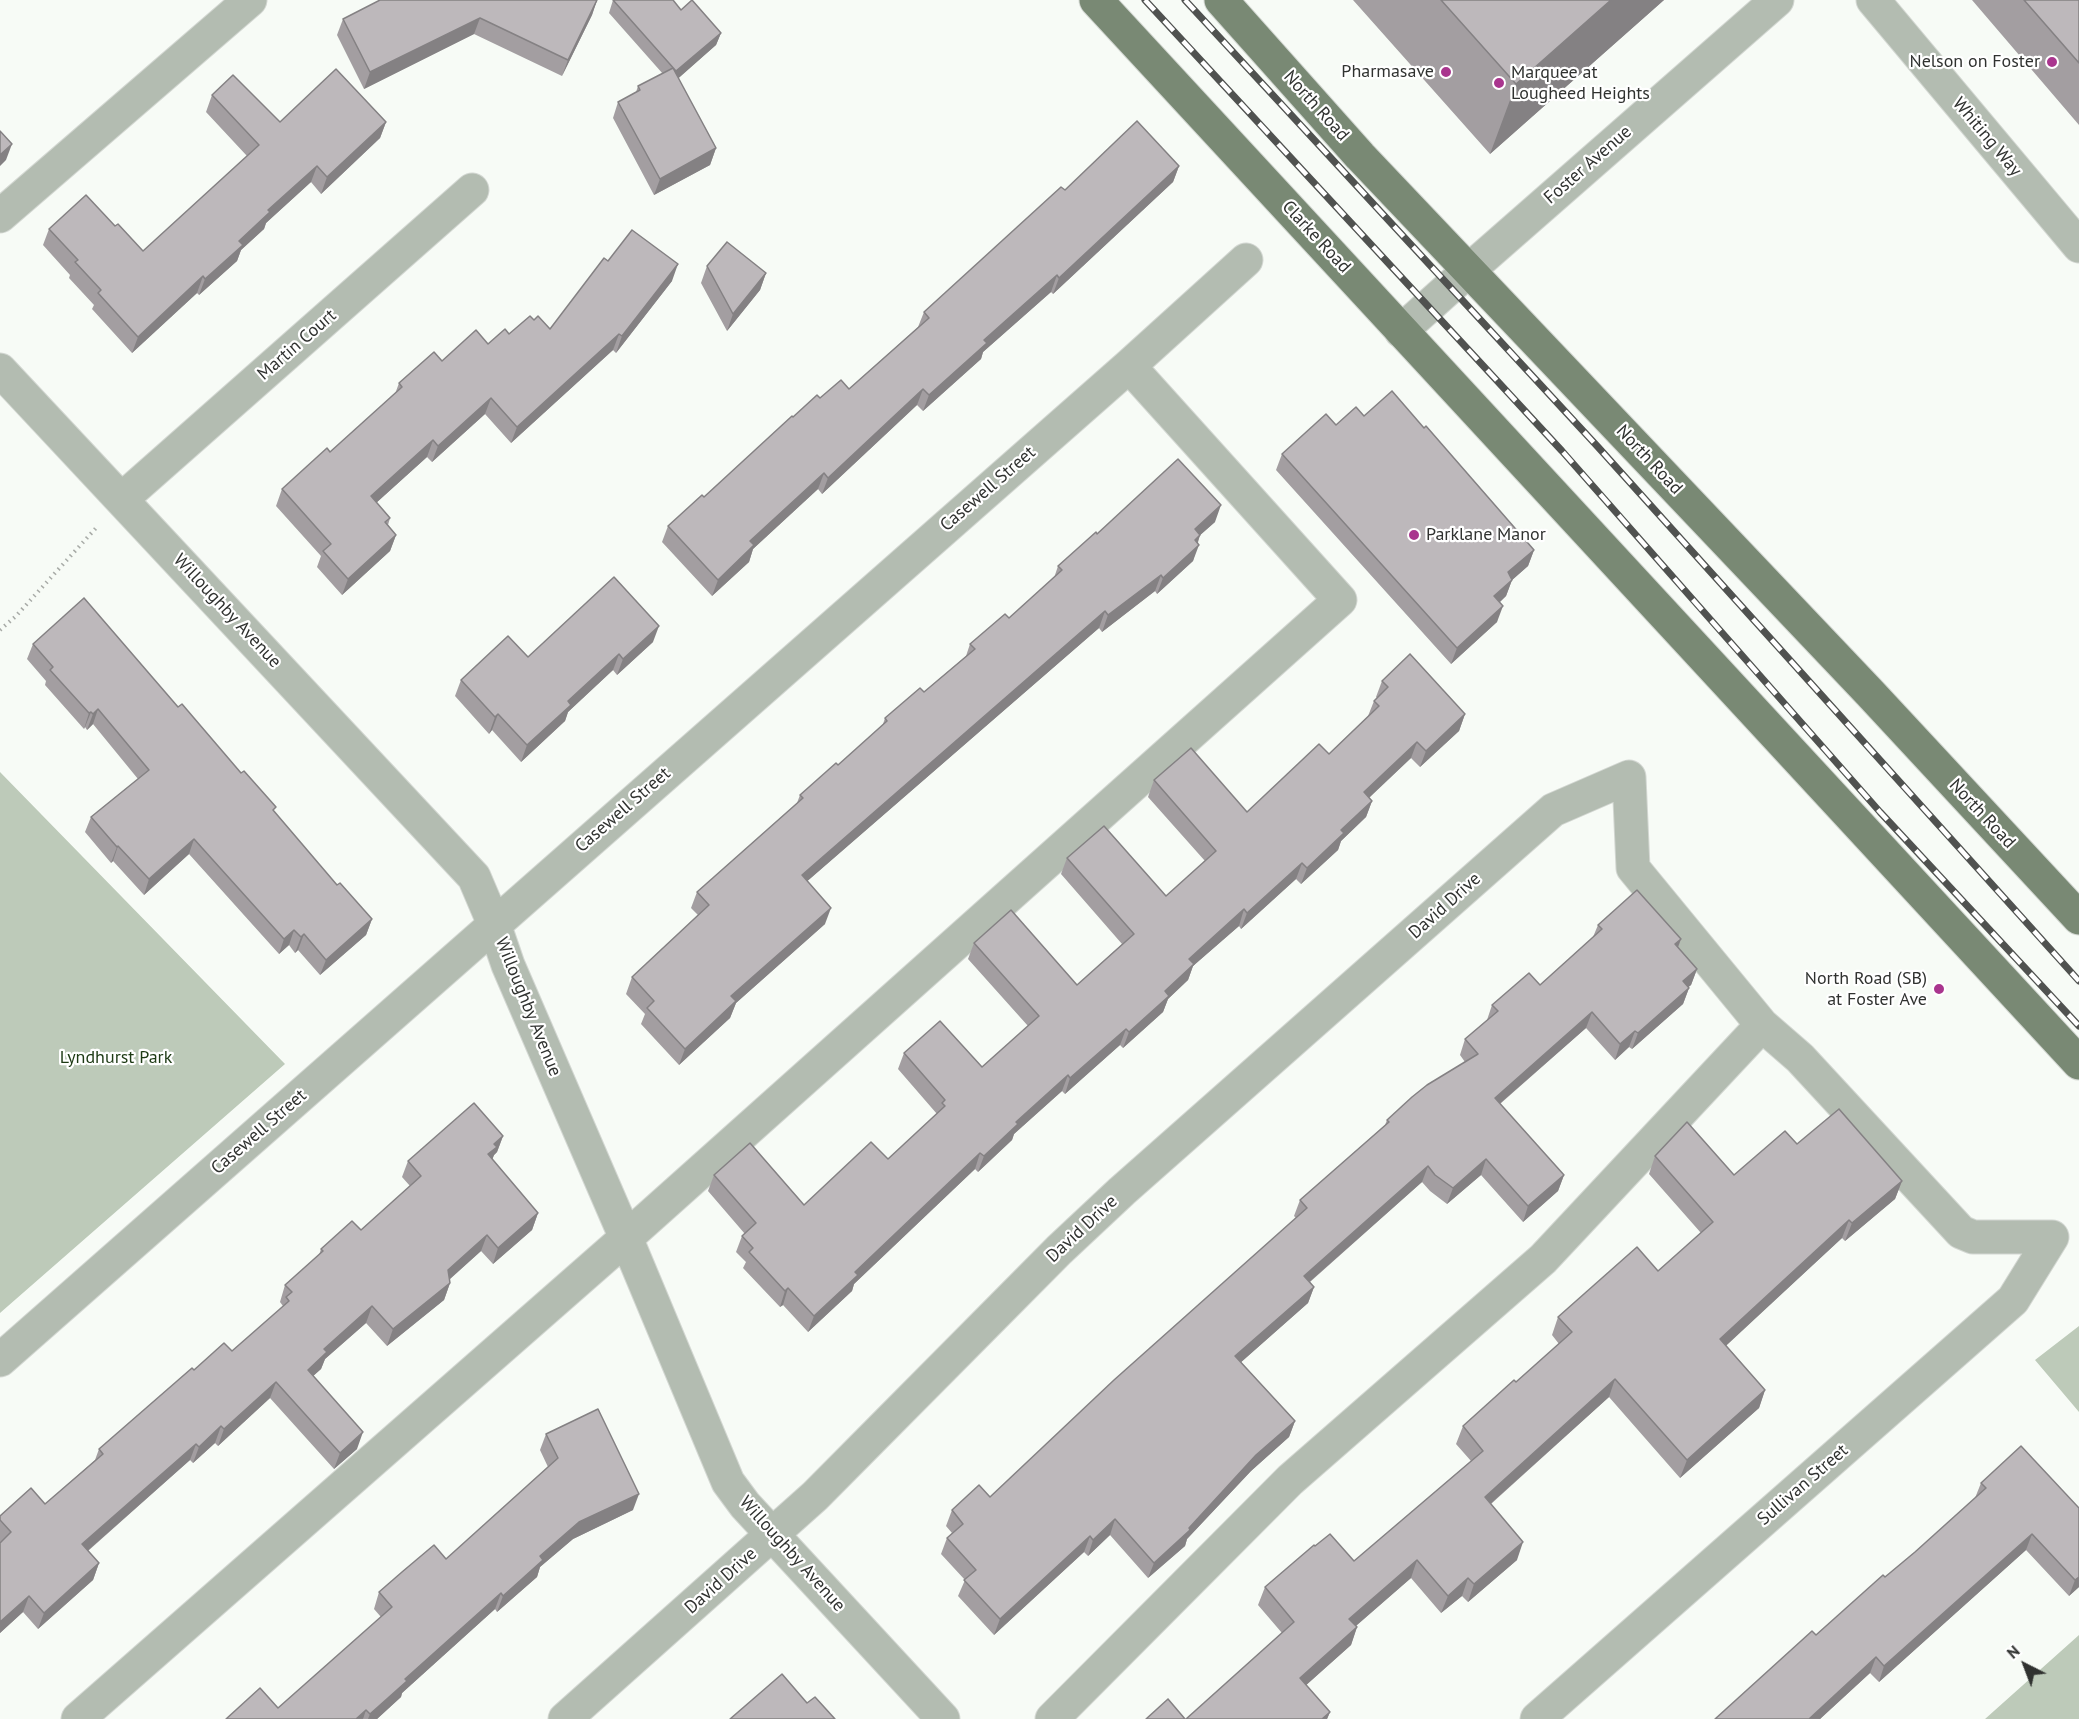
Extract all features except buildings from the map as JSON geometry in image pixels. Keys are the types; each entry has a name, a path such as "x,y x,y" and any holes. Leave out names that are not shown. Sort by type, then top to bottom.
{"main road":[{"name":"Clarke Road","path":"1095,0 2079,1064"},
{"name":"North Road","path":"1221,0 1360,156 1870,693 2079,918"}],"street":[{"path":"0,216 250,0"},
{"name":"Foster Avenue","path":"1401,331 1777,0"},
{"name":"Whiting Way","path":"1873,0 2079,246"},
{"name":"Martin Court","path":"122,499 472,190"},
{"name":"Casewell Street","path":"0,1360 1129,366 1246,260"},
{"path":"78,1719 626,1238 1340,600 1129,366"},
{"name":"Willoughby Avenue","path":"0,370 474,877 508,965 728,1482 745,1505 943,1719"},
{"name":"David Drive","path":"565,1719 815,1496 1059,1250 1553,810 1629,777 1633,868 1762,1024"},
{"path":"1052,1719 1290,1480 1543,1259 1762,1024"},
{"name":"Sullivan Street","path":"1537,1719 2013,1300 2052,1237 1973,1237 1961,1233 1800,1058 1762,1024"}],"path":[{"path":"0,630 16,616 100,524"}],"green space":[{"name":"Lyndhurst Park","path":"0,772 285,1064 0,1313"},
{"path":"2079,1326 2079,1412 2035,1360"},
{"path":"2079,1635 2079,1719 1985,1719"}],"railway":[{"path":"1145,0 1562,451 1880,812 2079,1026"},
{"path":"1185,0 1598,447 2079,981"}],"place":[{"name":"Nelson on Foster","path":"2052,62"},
{"name":"Pharmasave","path":"1446,72"},
{"name":"Marquee at Lougheed Heights","path":"1499,83"},
{"name":"Parklane Manor","path":"1414,535"},
{"name":"North Road (SB) at Foster Ave","path":"1939,989"}]}
